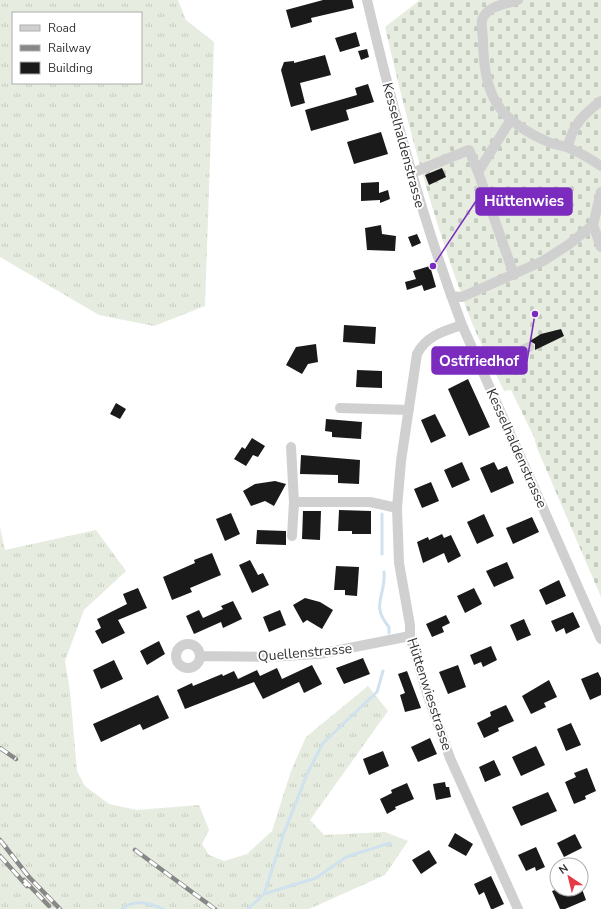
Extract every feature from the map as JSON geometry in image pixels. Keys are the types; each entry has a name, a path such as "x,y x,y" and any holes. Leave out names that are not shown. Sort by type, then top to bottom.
{"street":[{"name":"Kesselhaldenstrasse","path":"367,0 387,85 421,207 451,296 462,325 601,639"},
{"path":"518,0 488,11 482,20 483,66 488,90 497,105 510,121 547,142 568,147 601,166"},
{"path":"568,147 574,127 582,116 601,101"},
{"path":"478,172 510,121"},
{"path":"412,173 469,150 514,275"},
{"path":"601,192 594,225 601,247"},
{"path":"451,296 462,297 543,261 568,245 594,225"},
{"name":"Hüttenwiesstrasse","path":"462,325 435,335 421,345 416,354 401,461 397,508 399,563 410,625 410,636 427,693 450,758 518,909"},
{"path":"487,366 529,346"},
{"path":"340,408 408,410"},
{"path":"291,447 294,502 292,536"},
{"path":"294,502 370,502 397,508"},
{"name":"Quellenstrasse","path":"200,656 268,657 320,654 410,636"}],"green space":[{"path":"0,0 178,0 186,20 214,42 205,306 154,326 99,315 0,257"},
{"path":"420,0 601,0 601,597 537,448 534,437 511,390 504,391 476,332 466,308 439,230 410,129 385,27"},
{"path":"0,527 5,550 96,530 126,571 84,610 65,661 70,691 77,771 85,786 109,804 137,810 199,805 209,830 202,844 209,855 224,861 247,854 272,831 291,771 306,737 368,686 388,711 310,820 324,835 385,832 408,841 385,875 309,909 0,909"}],"building":[{"path":"323,0 352,0 354,8 311,18 312,22 291,28 286,10"},
{"path":"356,32 360,46 340,52 335,38"},
{"path":"367,49 369,57 361,60 358,51"},
{"path":"325,55 331,75 300,83 305,103 291,107 281,70 284,62 294,61 294,63"},
{"path":"368,84 374,102 346,110 349,120 311,131 305,110 357,95 355,88"},
{"path":"381,132 388,154 354,164 347,142"},
{"path":"442,168 446,177 429,185 425,175"},
{"path":"379,182 379,193 388,190 390,199 380,203 380,200 361,201 361,183"},
{"path":"381,225 382,234 396,236 395,251 367,250 365,228"},
{"path":"417,234 421,243 412,247 408,237"},
{"path":"430,266 436,287 424,291 422,285 407,290 405,282 416,279 413,271"},
{"path":"344,325 376,327 375,344 343,342"},
{"path":"561,329 564,336 535,350 535,344 530,341 541,334"},
{"path":"316,344 318,362 308,364 302,374 286,365 296,347"},
{"path":"357,370 382,371 382,388 356,387"},
{"path":"468,379 490,427 469,436 448,389"},
{"path":"116,403 126,409 120,419 110,414"},
{"path":"435,414 446,436 431,443 421,420"},
{"path":"326,419 362,422 361,439 332,437 332,432 325,431"},
{"path":"252,438 265,446 258,457 253,455 246,466 234,459 242,447 245,449"},
{"path":"301,455 360,460 359,484 338,483 338,475 300,474"},
{"path":"462,462 470,480 452,488 444,470"},
{"path":"494,462 498,470 507,466 514,483 491,493 480,468"},
{"path":"275,481 286,484 274,506 265,501 251,506 243,491 255,484"},
{"path":"431,482 439,501 422,508 414,489"},
{"path":"339,510 371,511 371,534 352,534 352,531 338,531"},
{"path":"303,511 321,511 320,540 302,539"},
{"path":"231,513 240,534 225,541 216,519"},
{"path":"484,514 494,536 477,544 467,522"},
{"path":"532,517 539,532 513,544 506,528"},
{"path":"257,530 286,531 286,545 256,544"},
{"path":"442,534 444,538 451,535 461,556 448,563 444,553 423,563 417,542 428,537 429,540"},
{"path":"212,553 221,575 190,588 192,592 172,600 163,577 195,563 194,560"},
{"path":"250,560 258,575 263,573 269,585 252,593 239,565"},
{"path":"507,562 514,578 494,587 486,571"},
{"path":"336,566 359,567 357,596 345,595 345,590 334,590"},
{"path":"559,580 566,596 546,605 539,590"},
{"path":"138,588 147,608 118,620 125,633 102,644 95,631 101,628 97,619 127,604 123,594"},
{"path":"474,588 482,604 465,613 457,596"},
{"path":"305,598 320,602 333,610 322,629 307,620 303,623 293,605"},
{"path":"233,601 242,619 223,628 221,622 194,634 186,616 199,610 203,618 223,609 221,606"},
{"path":"280,610 286,625 269,632 263,617"},
{"path":"573,612 580,627 566,634 564,628 556,632 551,621"},
{"path":"446,615 450,623 442,627 444,632 432,637 426,624"},
{"path":"524,619 531,635 517,641 510,625"},
{"path":"159,641 165,654 147,665 140,651"},
{"path":"491,646 497,660 483,667 481,662 474,665 470,655"},
{"path":"363,658 370,674 344,684 336,668"},
{"path":"114,660 123,679 101,689 93,670"},
{"path":"312,665 322,684 304,693 299,682 263,699 254,682 185,709 177,690 192,683 193,686 222,674 223,676 234,671 238,679 257,670 260,676 277,668 282,679"},
{"path":"458,665 466,687 448,694 439,672"},
{"path":"407,671 421,708 405,712 400,695 405,693 398,674"},
{"path":"598,672 601,678 601,695 590,700 581,679"},
{"path":"549,680 557,697 544,703 546,707 531,714 522,696"},
{"path":"158,695 169,718 143,730 140,724 101,742 93,724"},
{"path":"506,705 514,721 498,728 499,731 484,738 477,723 491,716 490,712"},
{"path":"571,723 581,745 566,751 557,729"},
{"path":"430,738 437,754 418,762 411,747"},
{"path":"536,746 545,765 521,776 512,757"},
{"path":"383,751 389,766 369,775 363,759"},
{"path":"494,760 501,775 485,782 479,767"},
{"path":"587,768 596,791 585,796 586,799 574,804 565,782 576,777 574,773"},
{"path":"445,782 446,787 449,787 451,797 436,800 433,784"},
{"path":"407,783 414,799 395,807 396,809 387,814 380,799 392,793 391,790"},
{"path":"548,792 557,811 521,826 512,807"},
{"path":"455,833 473,844 466,856 448,846"},
{"path":"575,834 582,848 564,857 557,843"},
{"path":"536,847 545,867 536,871 535,867 526,871 518,855"},
{"path":"429,850 437,863 421,874 412,860"},
{"path":"491,876 504,904 493,909 491,909 484,892 479,895 474,884"},
{"path":"555,897 585,897 586,900 565,909 560,909"}],"waterway":[{"path":"382,514 382,554"},
{"path":"384,572 380,612 389,627 389,633"},
{"path":"248,909 264,894 284,833 308,772 323,743 377,692 383,671"},
{"path":"264,894 316,878 346,857 390,843"},
{"path":"122,909 137,903 147,903 163,909"}],"railway":[{"path":"0,748 16,759"},
{"path":"0,840 29,877 60,909"},
{"path":"135,850 215,909"},
{"path":"0,856 27,886"},
{"path":"24,880 49,906"}],"place":[{"name":"Hüttenwies","path":"433,266"},
{"name":"Ostfriedhof","path":"535,314"}]}
